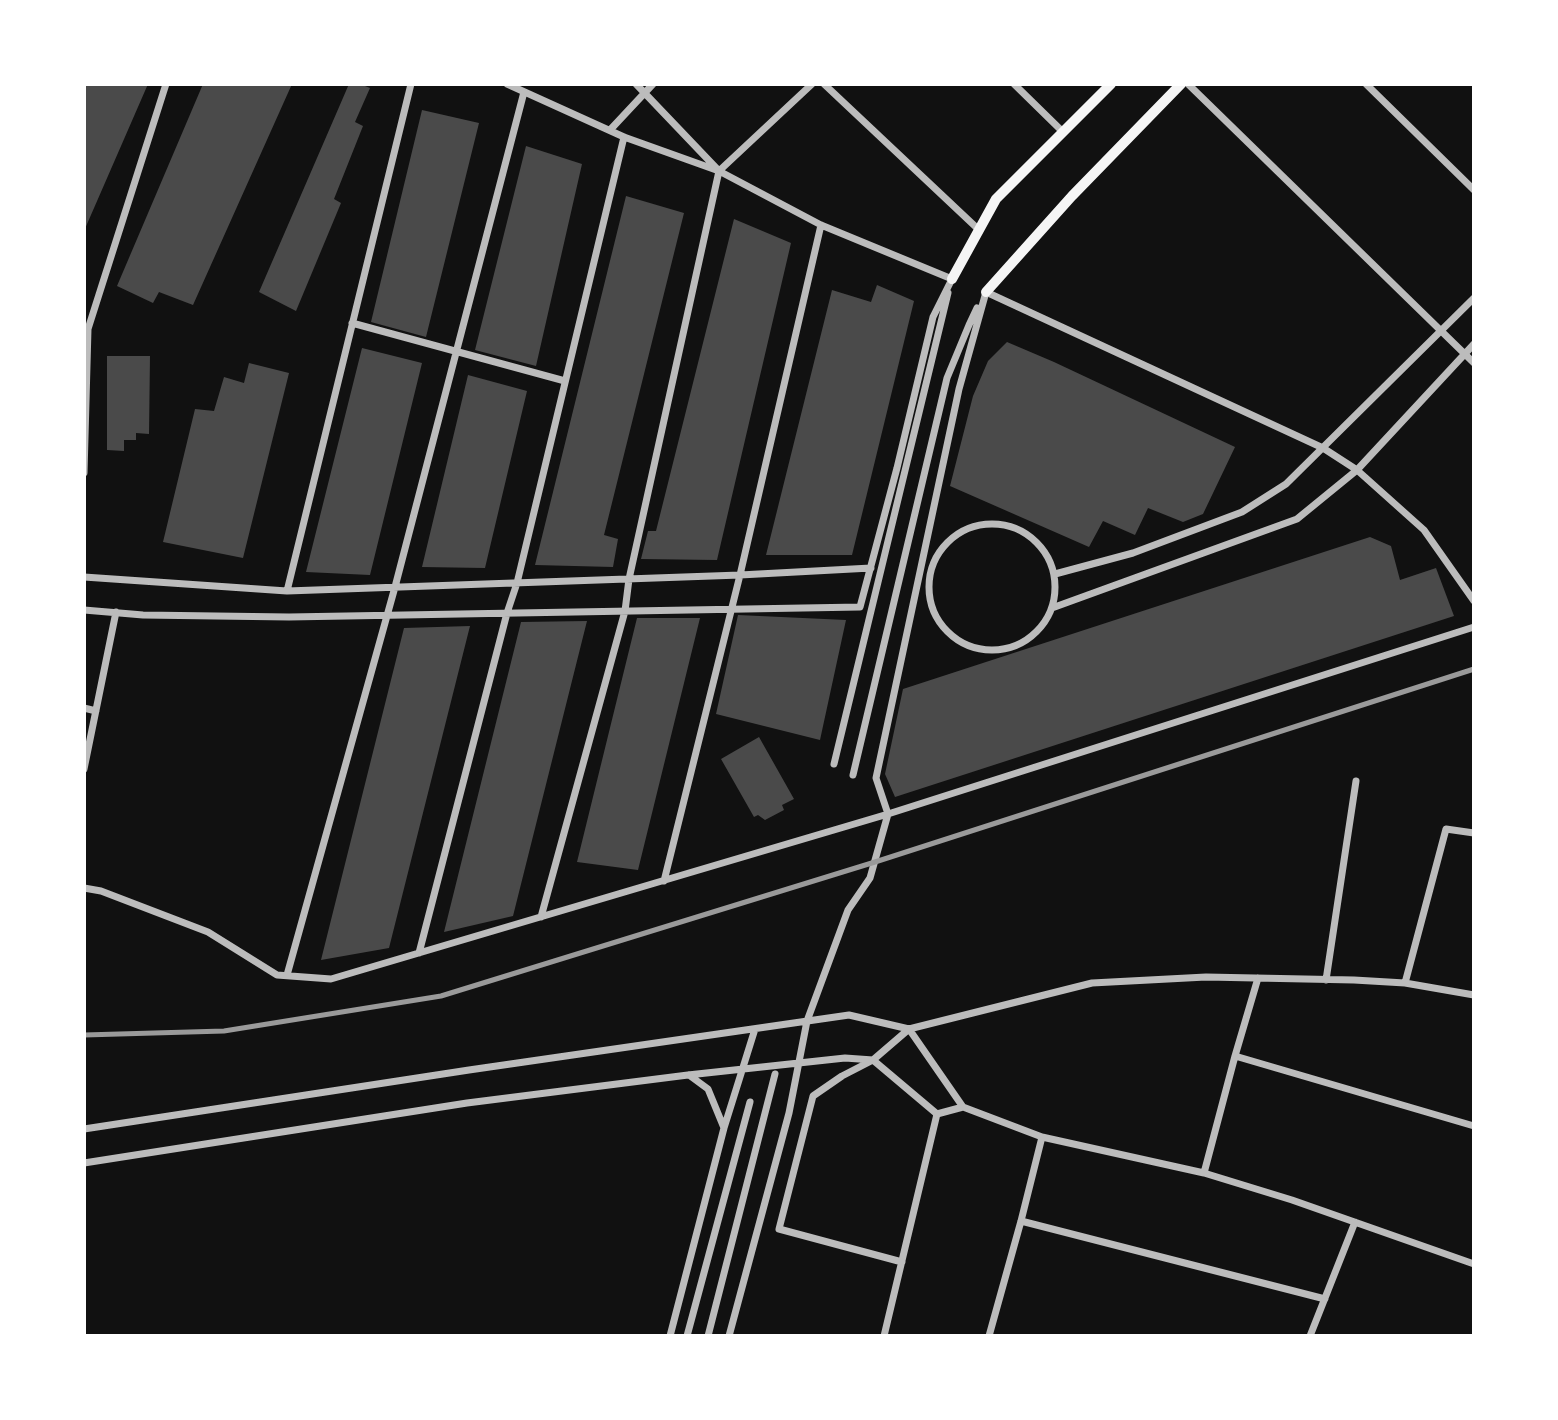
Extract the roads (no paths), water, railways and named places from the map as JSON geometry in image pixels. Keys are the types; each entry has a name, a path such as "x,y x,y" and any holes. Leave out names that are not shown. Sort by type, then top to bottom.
{"main road":[{"path":"952,279 996,199 1111,84"},
{"path":"986,292 1072,196 1181,84"}],"street":[{"path":"84,473 88,329 166,84"},
{"path":"287,591 411,84"},
{"path":"507,84 624,137 719,171 821,225 952,279"},
{"path":"636,84 719,171"},
{"path":"610,130 653,84"},
{"path":"541,917 625,611 629,579 719,171 812,84"},
{"path":"824,84 978,229"},
{"path":"1014,84 1063,132"},
{"path":"1188,84 1474,363"},
{"path":"1366,84 1474,190"},
{"path":"287,975 395,587 524,92"},
{"path":"419,953 517,583 624,137"},
{"path":"664,881 740,575 821,225"},
{"path":"84,610 143,615 289,617 860,607 933,317 952,279"},
{"path":"834,764 952,279"},
{"path":"986,292 1323,448 1357,470 1424,530 1474,601"},
{"path":"853,775 947,378 986,292"},
{"path":"729,1336 789,1113 807,1021 848,910 870,878 888,814 876,778 959,389 986,292"},
{"path":"1055,574 1133,552 1242,512 1286,484 1474,298"},
{"path":"352,323 565,381"},
{"path":"1052,608 1297,519 1357,470 1474,344"},
{"path":"993,523 1014,527 1033,538 1047,554 1055,574 1056,591 1052,608 1042,627 1026,641 1006,649 985,651 964,645 946,632 934,615 928,594 929,573 938,553 952,537 971,527 993,523"},
{"path":"84,577 287,591 871,568"},
{"path":"84,769 116,612"},
{"path":"84,888 101,891 208,932 277,975 331,979 888,814 1474,627"},
{"path":"84,708 96,710"},
{"path":"1326,980 1356,782"},
{"path":"1405,983 1446,829 1474,833"},
{"path":"84,1129 807,1021 849,1016 909,1029 1093,983 1206,977 1326,980 1405,983 1474,995"},
{"path":"1204,1173 1258,978"},
{"path":"670,1336 724,1128 755,1029"},
{"path":"902,1262 779,1229 813,1096 842,1076 873,1060 909,1029"},
{"path":"909,1029 963,1107 1042,1137 1204,1173 1292,1200 1474,1264"},
{"path":"1235,1056 1474,1126"},
{"path":"84,1163 467,1103 845,1058 873,1060 937,1114"},
{"path":"708,1336 775,1074"},
{"path":"688,1075 708,1090 724,1128"},
{"path":"687,1336 750,1101"},
{"path":"937,1114 963,1107"},
{"path":"884,1336 937,1114"},
{"path":"989,1336 1042,1137"},
{"path":"1021,1221 1325,1299"},
{"path":"1310,1336 1354,1222"}],"railway":[{"path":"84,1035 224,1031 441,996 875,862 1474,669"}]}
